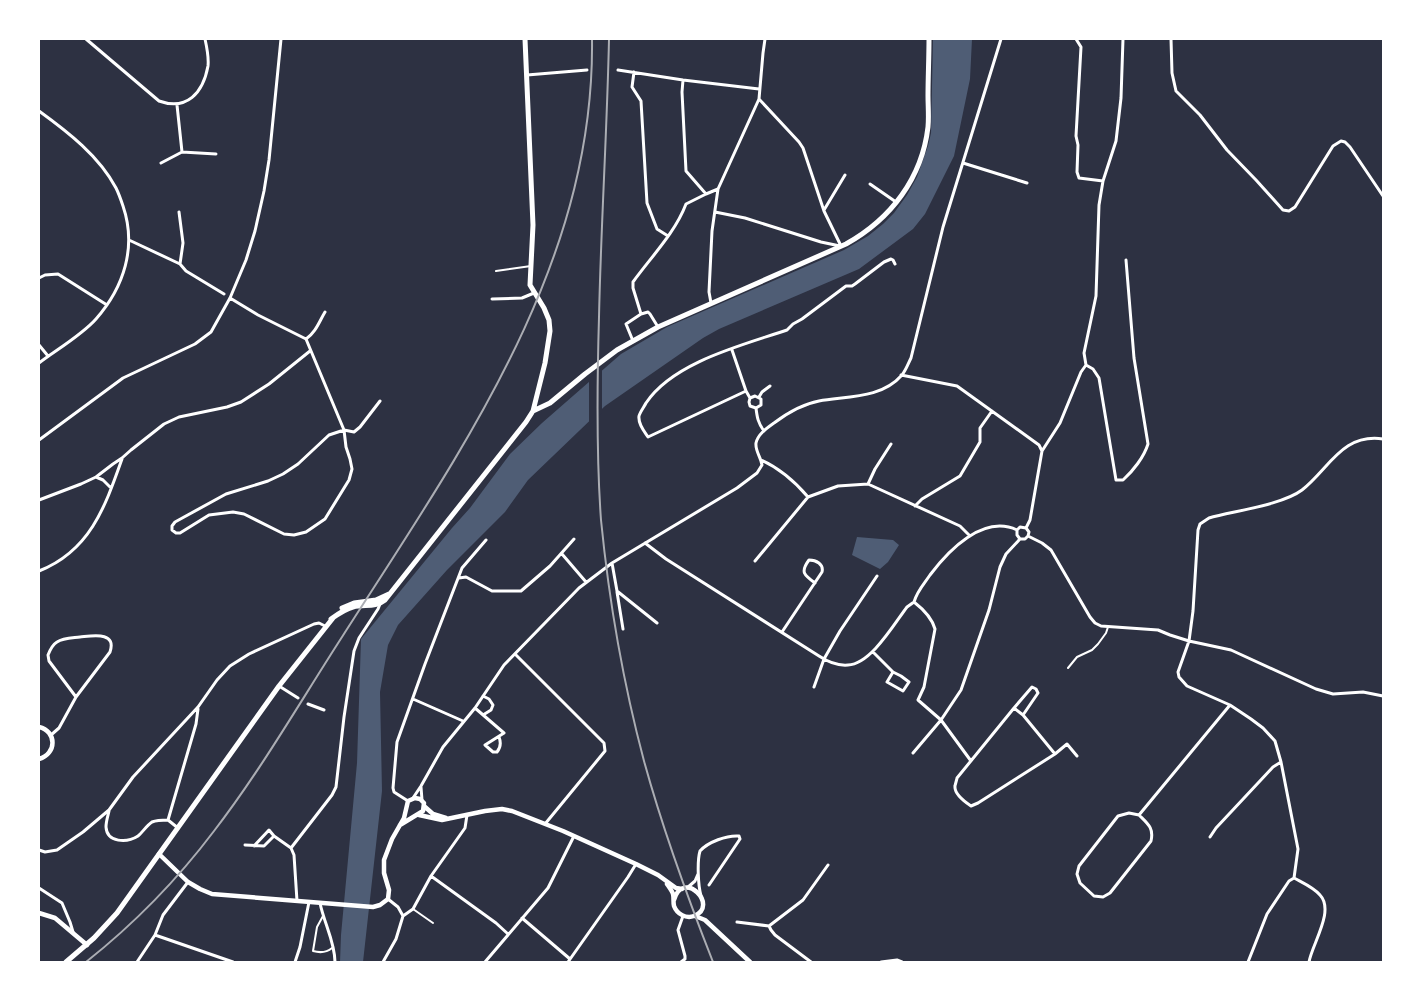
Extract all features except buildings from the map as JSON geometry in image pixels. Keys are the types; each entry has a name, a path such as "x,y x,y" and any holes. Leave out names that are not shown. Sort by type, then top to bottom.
{"main road":[{"path":"66,962 87,945 117,913 279,686 325,626 341,609 354,603 379,601 390,593 533,411 545,363 550,330 549,320 544,308 530,285 533,225 525,39"},
{"path":"533,411 550,403 611,354 633,341 711,303 840,246 858,237 881,221 914,176 923,153 928,126 929,39"},
{"path":"538,396 543,402 550,403"},
{"path":"39,727 48,730 53,742 51,749 44,757 39,759"},
{"path":"159,854 188,882 212,894 297,902 380,905 388,899 389,890 384,873 384,860 410,800 418,798 433,814 448,818"},
{"path":"400,825 423,811 423,804"},
{"path":"407,810 411,814 438,820 485,811 512,811 651,870 676,888 694,889 701,896 701,908 705,920"},
{"path":"666,882 673,894 675,909 679,913 683,916 695,916 705,920 750,962"},
{"path":"674,900 677,892 684,888"},
{"path":"695,916 701,908"},
{"path":"39,913 55,918 87,945"}],"street":[{"path":"86,39 159,101 177,105 193,97 204,81 208,65 205,39"},
{"path":"39,440 124,378 204,338 212,332 230,298 255,231 269,160 281,39"},
{"path":"711,303 709,292 712,231 718,189 759,99 762,53 766,39"},
{"path":"486,540 462,568 397,742 393,788 394,792 410,800 422,786 443,747 475,708 504,664 586,582 612,563 737,488 760,469 762,465 756,446 757,441 764,430 780,419 808,404 876,392 891,384 902,375 910,358 943,228 1001,39"},
{"path":"1076,39 1081,47 1076,136 1078,145 1077,175 1079,178 1103,180"},
{"path":"1026,528 1030,520 1042,451 1060,423 1081,372 1086,365 1084,353 1096,296 1099,205 1103,180 1116,141 1121,98 1123,39"},
{"path":"1171,39 1172,73 1176,91 1200,115 1227,150 1283,210 1289,211 1295,207 1333,146 1341,141 1350,147 1383,196"},
{"path":"527,75 587,70"},
{"path":"618,70 759,89"},
{"path":"634,72 632,87 641,101 647,203 657,229 668,236"},
{"path":"683,80 686,171 706,194"},
{"path":"759,99 803,148 824,211 840,246"},
{"path":"177,105 182,152"},
{"path":"39,111 77,141 95,159 115,186 126,217 129,240 121,280 107,305 94,321 39,363"},
{"path":"161,163 182,152 216,154"},
{"path":"963,163 1027,183"},
{"path":"824,211 844,175"},
{"path":"870,184 896,202"},
{"path":"641,314 633,282 682,216 686,204 718,189"},
{"path":"179,212 183,243 180,264"},
{"path":"714,212 745,218 821,242 840,246"},
{"path":"129,240 180,264 186,271 224,294"},
{"path":"746,391 648,437 640,425 639,414 652,394 675,375 706,358 787,330 846,286 852,286 884,262 890,259 895,264"},
{"path":"1086,365 1093,369 1098,378 1116,480 1123,480 1135,467 1148,444 1134,358 1126,260"},
{"path":"39,278 45,275 58,274 107,305"},
{"path":"492,299 522,298 534,293"},
{"path":"230,298 258,315 306,339 344,430 352,469 348,480 325,519 306,532 294,535 284,534 244,514 233,512 209,515 180,533 176,533 172,530 175,522 226,494 268,481 283,474 298,464 330,435 344,430 354,432 360,427 380,400"},
{"path":"306,339 312,335 325,312"},
{"path":"633,341 626,324 641,314 648,312 658,328"},
{"path":"39,345 48,356"},
{"path":"732,350 750,398 750,406 756,408"},
{"path":"39,500 96,477 164,424 179,417 227,407 241,402 269,384 310,351"},
{"path":"902,375 957,386 1039,445 1042,451"},
{"path":"759,397 770,386"},
{"path":"750,398 753,396 759,397"},
{"path":"756,408 761,404 759,397"},
{"path":"756,408 759,425 764,430"},
{"path":"915,506 922,499 960,476 980,442 980,428 992,411"},
{"path":"1248,962 1267,914 1294,878 1298,849 1281,762 1274,741 1263,728 1251,719 1230,705 1187,686 1179,677 1179,667 1189,641 1193,612 1198,530 1200,524 1209,518 1295,494 1314,479 1345,447 1355,441 1368,438 1383,440"},
{"path":"868,484 891,444"},
{"path":"39,571 62,559 88,536 102,512 122,458"},
{"path":"761,460 800,487 808,497"},
{"path":"96,477 103,480 111,488"},
{"path":"755,561 808,497 838,486 868,484 960,526 970,536"},
{"path":"645,544 824,659 836,664 849,666 874,652 907,607 914,602 916,594 940,562 953,549 970,536 984,530 1000,526 1017,530"},
{"path":"1017,530 1022,527 1026,528"},
{"path":"1026,528 1029,532 1028,536"},
{"path":"1017,530 1017,535 1020,539"},
{"path":"1028,536 1051,550 1090,618 1101,626 1158,630 1170,636 1231,650 1316,689 1333,694 1363,692 1383,696"},
{"path":"913,752 942,720 961,690 970,669 989,610 1003,559 1020,539 1028,536"},
{"path":"459,578 466,577 492,591 521,591 562,554 574,539"},
{"path":"562,554 586,582"},
{"path":"782,632 815,583 822,572 821,564 815,560 809,560 804,566 804,572 815,583"},
{"path":"612,563 624,629"},
{"path":"814,687 824,659 845,621 877,576"},
{"path":"617,591 657,623"},
{"path":"291,848 332,795 336,787 354,651 359,638 378,608 379,601"},
{"path":"914,602 922,609 935,629 924,687 918,700 942,720 971,761"},
{"path":"39,850 45,852 57,850 83,832 109,810 133,777 198,708 217,680 230,666 280,639 314,624 319,623 325,626"},
{"path":"51,735 59,728 76,697 110,652 111,642 106,637 99,635 61,640 55,643 48,654 49,660 76,697"},
{"path":"874,652 893,672 909,682 903,692 887,682 893,672"},
{"path":"514,654 604,743 605,751 545,824"},
{"path":"279,686 298,698"},
{"path":"1023,715 1038,693 1032,687 957,778 956,791 965,802 971,806 978,803 1055,754 1067,744 1076,756"},
{"path":"483,696 489,699 493,705 483,715"},
{"path":"413,699 463,721"},
{"path":"308,704 324,710"},
{"path":"1139,814 1230,705"},
{"path":"168,820 196,724 198,708"},
{"path":"475,708 504,733 499,736 486,744 493,752 497,752 500,747 501,740 499,736"},
{"path":"1014,708 1023,715 1055,754"},
{"path":"1210,837 1216,828 1281,762"},
{"path":"422,786 423,804"},
{"path":"109,810 106,828 115,840 131,839 155,821 168,820 178,828"},
{"path":"1129,813 1139,814 1149,825 1153,834 1151,841 1110,893 1103,897 1094,896 1080,883 1077,874 1079,866 1118,816 1129,813"},
{"path":"383,962 396,939 403,916 413,909 430,876 465,828 467,815"},
{"path":"254,846 269,830 291,848 294,855 297,902"},
{"path":"701,896 698,873 699,854 702,848 732,835 739,836 740,839 709,885"},
{"path":"244,845 264,846 274,836"},
{"path":"485,962 548,888 574,836"},
{"path":"522,918 569,960 636,864"},
{"path":"737,922 769,926 803,900 828,865"},
{"path":"684,888 695,881 698,873"},
{"path":"430,876 496,923 508,934"},
{"path":"1294,878 1312,888 1322,897 1326,906 1322,926 1311,953 1310,962"},
{"path":"137,962 155,936 163,915 188,882"},
{"path":"39,888 62,903 73,932"},
{"path":"388,899 398,907 403,916"},
{"path":"295,962 309,902"},
{"path":"320,903 334,946 335,962"},
{"path":"681,962 685,956 678,930 683,916"},
{"path":"769,926 770,930 811,962"},
{"path":"155,936 233,962"},
{"path":"881,962 896,960 902,962"}],"lane":[{"path":"496,271 530,266"},
{"path":"1068,668 1077,657 1092,650 1098,644 1108,627"},
{"path":"413,909 433,923"},
{"path":"323,916 317,927 313,951 328,951 334,946"}],"water":[{"path":"933,39 972,39 970,79 954,156 925,214 913,229 859,269 719,329 703,338 605,406 528,480 505,512 447,570 398,625 388,645 380,692 382,791 363,962 340,962 357,763 361,639 470,508 510,454 542,423 621,354 667,327 844,250 868,236 894,213 917,177 931,133"},
{"path":"857,537 893,540 899,545 888,562 880,569 852,555"}],"pier":[{"path":"602,368 602,413 589,426 589,379"}],"railway":[{"path":"86,962 138,917 170,884 231,808 280,736 431,498 473,427 512,354 545,280 571,202 587,122 592,39"},
{"path":"609,39 597,393 599,495 604,550 623,671 636,731 659,812 713,962"}]}
